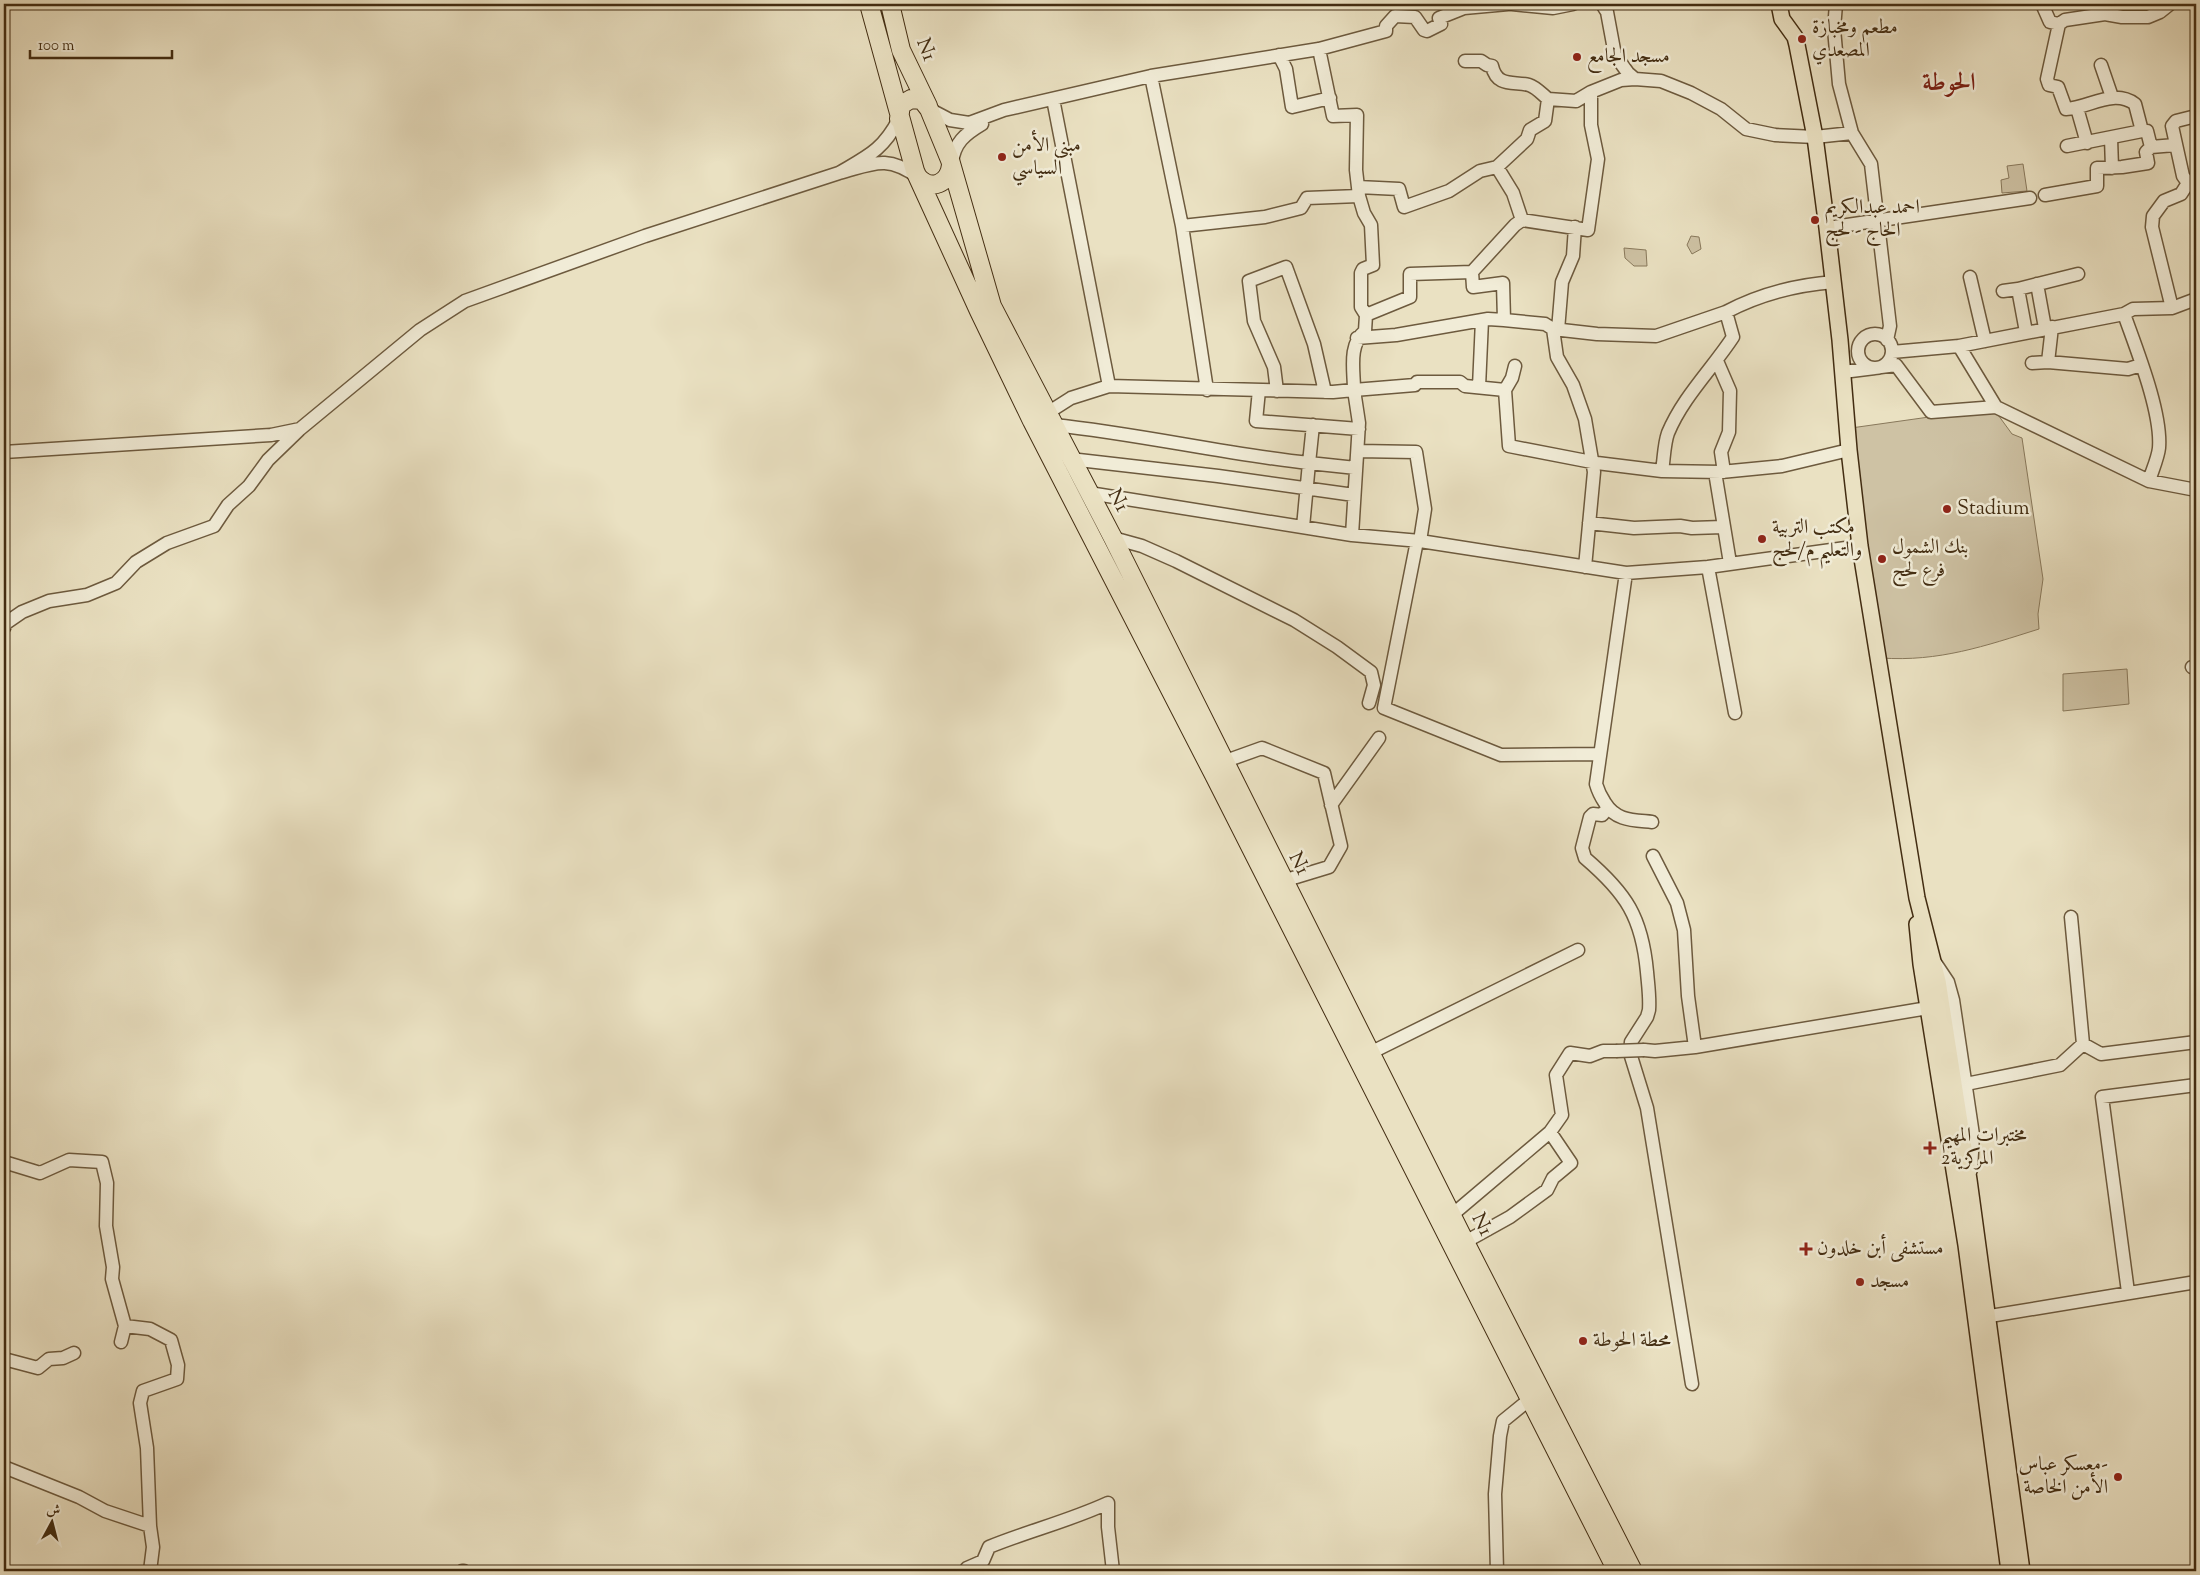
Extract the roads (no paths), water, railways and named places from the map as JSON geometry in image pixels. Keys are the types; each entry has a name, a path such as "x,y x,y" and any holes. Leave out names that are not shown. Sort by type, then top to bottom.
{"highway":[{"name":"N1","path":"869,4 900,119 918,177 1032,421 1617,1571"},
{"name":"N1","path":"890,4 904,58 929,109 951,166 992,306 1070,459 1113,538 1283,881 1633,1571"},
{"path":"900,119 902,106 911,99 922,100 929,109"},
{"path":"918,177 926,184 937,185 947,178 951,166"}],"main road":[{"path":"1779,4 1782,19 1794,37 1815,137 1834,282 1849,450 1860,546 1917,898 1934,960 1969,1180 1981,1317 2009,1571"},
{"path":"1917,898 1919,950 1928,1008 2022,1571"}],"street":[{"path":"929,109 950,120 969,123 1004,110 1151,76 1319,49 1386,31 1386,26 1395,16 1415,17 1424,30 1427,31 1441,24 1439,18 1464,8 1508,4"},
{"path":"1512,4 1552,8 1572,4"},
{"path":"1607,4 1615,55 1635,78"},
{"path":"1836,4 1834,29 1839,84 1852,133 1872,164 1890,326 1890,346 1887,363 1878,367 1863,362 1859,357 1860,344 1869,335"},
{"path":"2042,4 2050,22 2059,24"},
{"path":"2142,131 2135,104 2112,97 2077,108 2066,109 2058,87 2049,85 2047,79 2059,24 2065,20 2105,14 2148,17 2160,12 2170,4"},
{"path":"1319,49 1333,116 1357,115 1356,170 1364,212 1371,225 1373,265 1363,269 1361,273 1361,306 1366,315 1365,331 1357,338 1353,352 1354,390 1359,429 1352,535"},
{"path":"1279,55 1286,69 1292,107 1330,98"},
{"path":"1465,61 1481,61 1492,66 1494,73 1508,84 1531,85 1548,99 1576,101 1591,92 1621,80 1635,78 1661,81 1691,93 1721,109 1746,129 1775,135 1815,137 1852,133"},
{"path":"2101,66 2112,97"},
{"path":"1151,76 1182,226 1207,390"},
{"path":"1366,315 1410,297 1410,274 1472,272 1515,225 1522,220 1588,230 1598,159 1591,125 1591,92"},
{"path":"1053,99 1109,386"},
{"path":"1182,226 1282,213 1301,208 1307,198 1359,192 1399,189 1404,207 1449,191 1480,171 1497,167 1527,138 1530,130 1545,121 1548,99"},
{"path":"2077,108 2087,143"},
{"path":"951,166 956,145 962,138 971,130 1004,110"},
{"path":"2172,308 2152,226 2153,216 2164,200 2181,194 2192,182 2183,176 2172,126 2176,121 2196,116"},
{"path":"839,173 877,151 891,135 900,119"},
{"path":"2067,146 2147,131 2151,147"},
{"path":"2111,138 2112,168"},
{"path":"2045,195 2097,186 2097,168 2148,163 2146,152 2151,147 2175,144"},
{"path":"4,628 6,623 22,612 49,601 87,595 116,583 136,562 167,543 214,526 228,505 250,486 268,460 300,429 420,330 465,301 645,236 839,173 882,162 898,165 918,177"},
{"path":"1497,167 1513,193 1522,220"},
{"path":"1827,228 2030,198"},
{"path":"1575,227 1573,256 1562,282 1555,330 1557,357 1573,386 1586,419 1593,462 1594,472 1584,567"},
{"path":"1277,391 1274,367 1254,321 1249,281 1286,267 1314,344 1325,392"},
{"path":"1472,272 1473,287 1503,283 1504,320"},
{"path":"2003,291 2078,274"},
{"path":"1970,278 1985,341"},
{"path":"1357,338 1396,334 1482,320 1545,324 1555,330 1594,334 1656,336 1726,312 1745,302 1779,290 1834,282"},
{"path":"2037,284 2049,327 2048,362"},
{"path":"2018,289 2026,332"},
{"path":"1840,340 1876,334 1890,346 1959,346 2049,327 2124,314 2133,310 2172,308 2196,299"},
{"path":"1662,471 1668,434 1683,403 1717,361 1733,337 1726,312"},
{"path":"2124,314 2154,410 2159,448 2149,481"},
{"path":"1479,388 1482,320"},
{"path":"1959,346 1996,407"},
{"path":"1717,361 1730,392 1729,432 1721,452 1719,472 1723,527 1730,563"},
{"path":"2032,364 2048,362 2128,369 2141,365"},
{"path":"1843,372 1896,365 1931,412 1996,407 2149,481 2196,490"},
{"path":"1515,366 1512,378 1505,390 1509,446 1593,462 1662,471 1719,472 1782,466 1849,450"},
{"path":"1051,419 1071,398 1109,386 1325,392 1415,385 1417,382 1460,382 1465,386 1505,390"},
{"path":"1259,390 1256,420 1359,429"},
{"path":"1051,419 1094,429 1249,456 1356,468"},
{"path":"1303,527 1313,426"},
{"path":"4,452 271,435 300,429"},
{"path":"1358,451 1416,452 1425,509 1384,708 1501,755 1599,754"},
{"path":"1070,459 1121,463 1354,496"},
{"path":"1089,493 1352,535 1418,541 1626,573 1708,567 1860,546"},
{"path":"1589,524 1634,528 1723,527"},
{"path":"1113,538 1142,546 1176,561 1294,620 1337,647 1371,672 1374,685 1369,703"},
{"path":"1708,567 1735,713"},
{"path":"1626,573 1596,784 1598,792 1612,813 1620,818 1652,822"},
{"path":"1331,805 1380,738"},
{"path":"1224,762 1262,748 1324,773 1341,846 1329,868 1283,881"},
{"path":"1608,808 1602,815 1593,814 1590,817 1582,851 1585,858 1622,895 1636,919 1644,945 1649,1010 1647,1018 1631,1042 1630,1052 1647,1108 1692,1384"},
{"path":"1653,856 1677,903 1684,930 1688,996 1695,1047"},
{"path":"2071,917 2083,1044"},
{"path":"1370,1053 1578,950"},
{"path":"1934,960 1948,982 1952,994 1973,1143 1969,1180"},
{"path":"1452,1215 1550,1132 1562,1115 1556,1075 1570,1053 1590,1056 1603,1051 1655,1051 1695,1047 1928,1008"},
{"path":"2083,1044 2101,1054 2196,1042"},
{"path":"1966,1084 2060,1065 2083,1044"},
{"path":"2128,1292 2102,1098 2196,1085"},
{"path":"1465,1242 1510,1217 1547,1190 1553,1178 1571,1163 1550,1132"},
{"path":"4,1162 40,1173 69,1160 102,1162 107,1182 106,1226 113,1267 112,1279 124,1326 124,1336 121,1342"},
{"path":"1981,1317 2196,1282"},
{"path":"124,1326 150,1329 171,1340 178,1365 178,1378 143,1391 140,1403 147,1448 150,1526 153,1547 150,1571"},
{"path":"4,1359 38,1368 49,1359 63,1358 74,1353"},
{"path":"1497,1571 1495,1494 1500,1436 1503,1421 1530,1399"},
{"path":"4,1468 79,1497 105,1511 150,1526"},
{"path":"969,1571 967,1568 983,1562 989,1548 1018,1535 1084,1515 1108,1503 1108,1527 1114,1571"}],"place":[{"name":"مطعم ومخبازة المصعدي","path":"1802,39"},
{"name":"مسجد الجامع","path":"1577,57"},
{"name":"مبنى الأمن السياسي","path":"1002,157"},
{"name":"احمد عبدالكريم الحاج - لحج","path":"1815,220"},
{"name":"Stadium","path":"1947,509"},
{"name":"مكتب التربية والتعليم م/لحج","path":"1762,539"},
{"name":"بنك الشمول فرع لحج","path":"1882,559"},
{"name":"مختبرات المهيم المركزية2","path":"1930,1148"},
{"name":"مستشفى أبن خلدون","path":"1806,1249"},
{"name":"مسجد","path":"1860,1282"},
{"name":"محطة الحوطة","path":"1583,1341"},
{"name":"معسكر عباس- الأمن الخاصة","path":"2118,1477"}],"district":[{"name":"الحوطة","path":"1949,84"}]}
